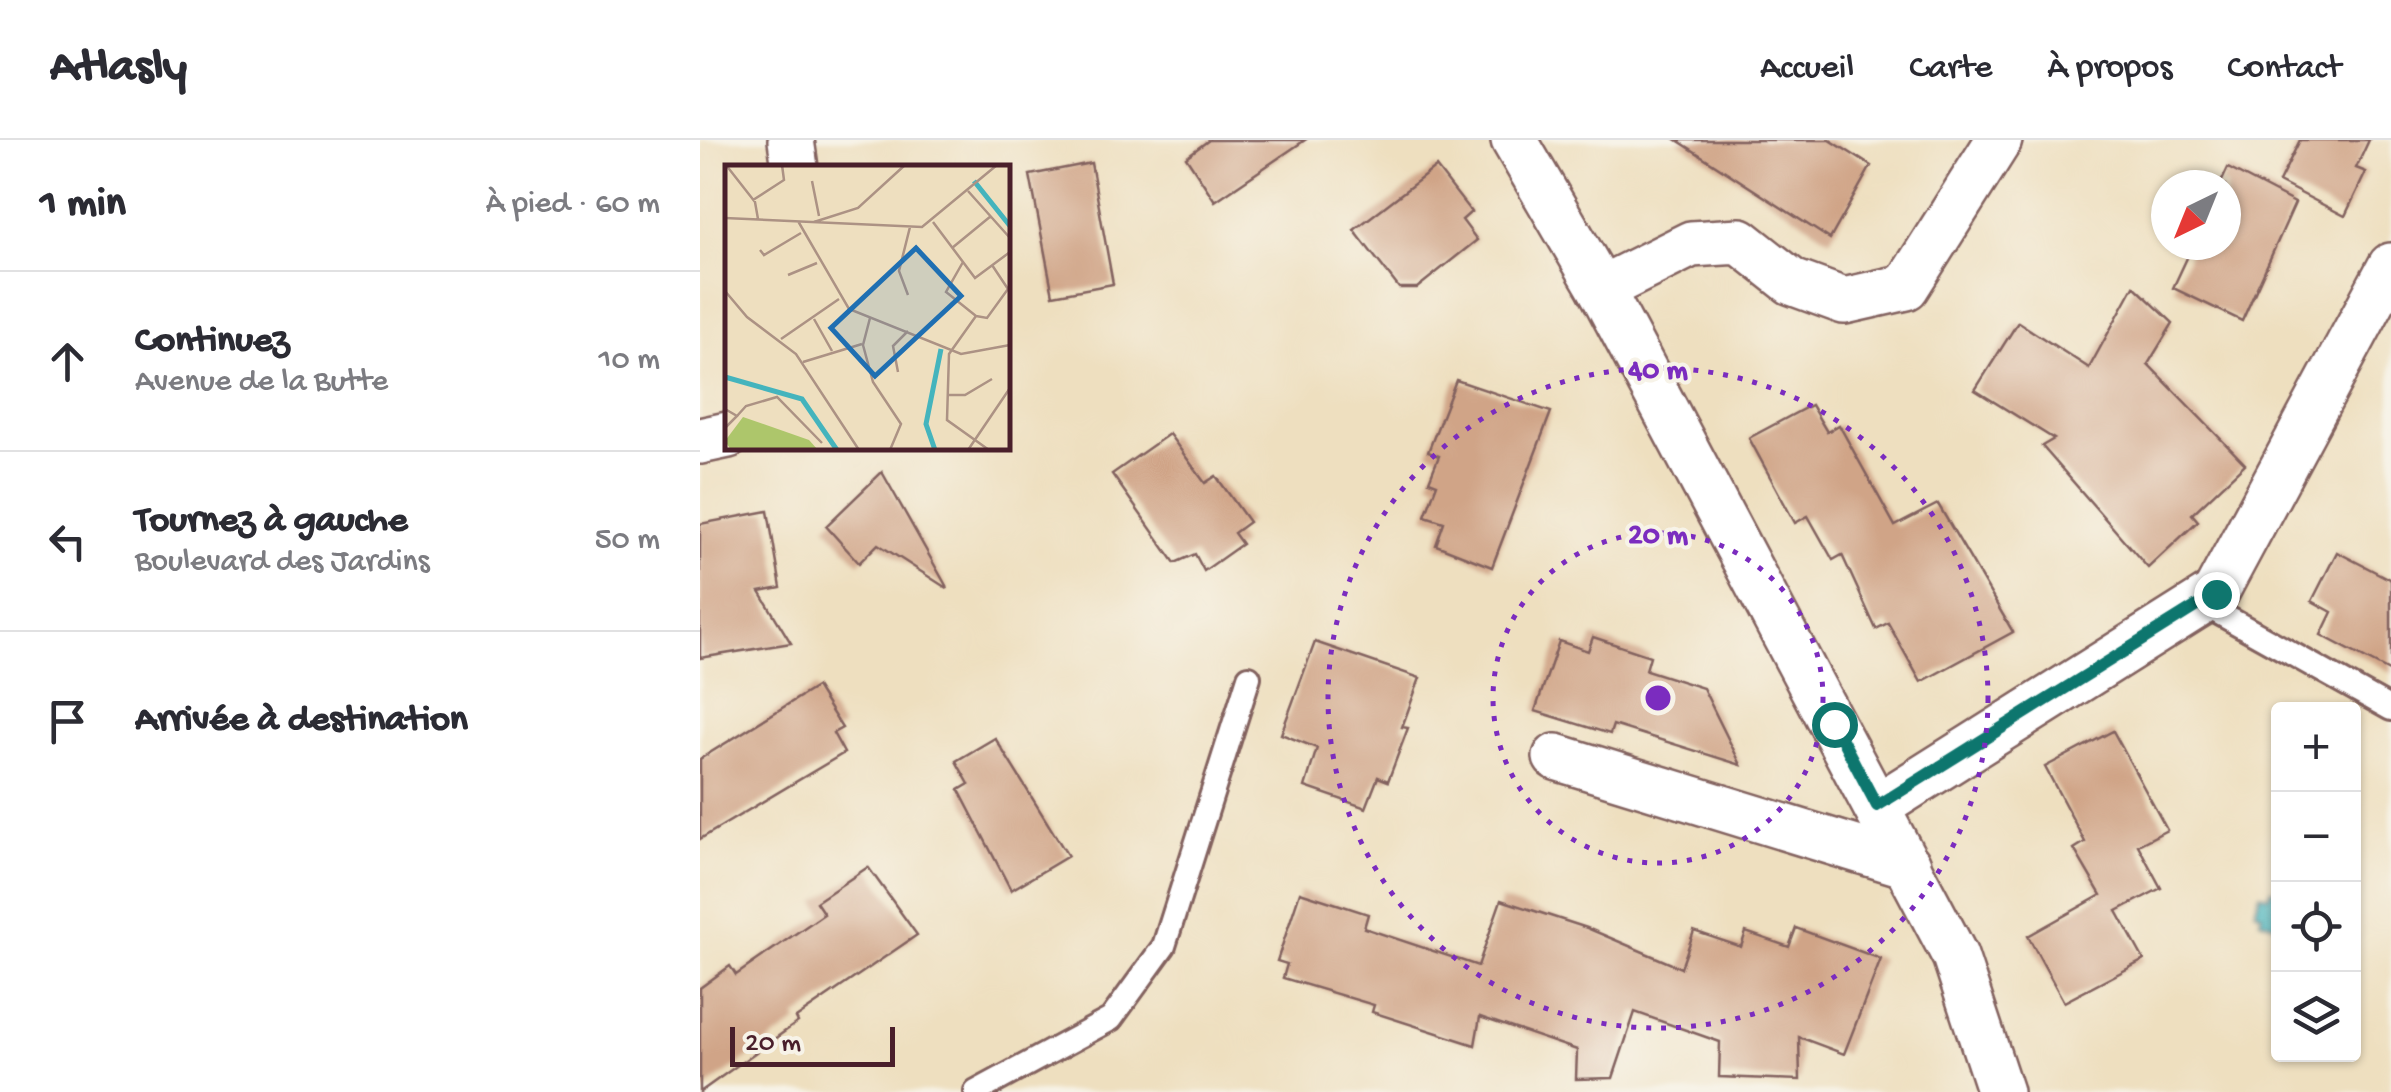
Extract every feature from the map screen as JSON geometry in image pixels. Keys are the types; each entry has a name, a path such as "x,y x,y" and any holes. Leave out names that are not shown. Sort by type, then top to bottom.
{"street":[{"path":"791,140 795,165"},
{"path":"1514,140 1601,289 1955,956 2000,1092"},
{"path":"1601,289 1691,244 1740,241 1792,282 1844,301 1906,287 1998,140"},
{"path":"1877,806 2216,594 2391,266"},
{"path":"700,441 725,436"},
{"path":"1556,757 1908,866"}],"lane":[{"path":"2201,602 2391,710"},
{"path":"976,1092 1111,1018 1164,946 1248,677"}],"water":[{"path":"2271,889 2271,924 2260,920 2262,913 2255,910 2260,894 2268,896"}],"building":[{"path":"1209,140 1305,140 1215,201 1186,157"},
{"path":"1677,140 1830,140 1871,166 1830,239"},
{"path":"2300,140 2369,140 2356,168 2366,172 2345,216 2279,182"},
{"path":"1091,163 1113,284 1053,295 1030,175"},
{"path":"1436,167 1471,212 1462,220 1477,240 1417,288 1399,288 1354,230"},
{"path":"2241,175 2295,203 2242,321 2173,288 2186,260 2241,260"},
{"path":"2134,286 2173,323 2148,364 2245,464 2192,514 2198,521 2148,568 2042,446 2054,439 1975,390 2018,322 2089,368"},
{"path":"1456,380 1551,412 1492,567 1436,545 1444,522 1425,516 1437,484 1429,481 1439,456 1428,452"},
{"path":"1811,405 1827,432 1839,425 1895,526 1938,504 2013,632 1921,682 1888,623 1876,629 1842,555 1833,560 1808,516 1795,523 1749,438"},
{"path":"1169,434 1205,483 1216,476 1249,522 1234,533 1242,544 1204,571 1195,554 1175,563 1112,474"},
{"path":"882,472 948,589 878,544 859,563 826,526"},
{"path":"768,511 781,588 760,592 791,643 700,658 700,524"},
{"path":"2337,552 2391,580 2391,672 2321,635 2332,612 2312,601"},
{"path":"1593,637 1650,656 1646,670 1703,688 1741,765 1613,725 1610,734 1535,711 1559,641 1588,651"},
{"path":"1315,642 1420,678 1402,727 1408,728 1388,781 1378,777 1366,808 1305,787 1317,748 1281,734"},
{"path":"816,687 842,728 833,733 844,753 700,839 700,759"},
{"path":"2113,731 2167,830 2138,845 2161,888 2117,911 2144,960 2064,1002 2028,936 2101,895 2074,849 2085,842 2045,767"},
{"path":"995,738 1068,856 1011,890 959,790 969,784 956,761"},
{"path":"868,867 917,935 796,1018 798,1022 700,1092 700,988 730,966 736,975 824,914 816,902"},
{"path":"1300,892 1368,914 1364,928 1478,966 1501,900 1587,928 1681,968 1694,931 1741,947 1746,932 1789,947 1796,928 1881,959 1844,1054 1799,1037 1800,1080 1719,1077 1720,1042 1635,1012 1613,1078 1576,1079 1577,1050 1480,1017 1475,1045 1372,1012 1374,1005 1283,978 1287,964 1277,961"}],"route":[{"path":"1834,724 1877,806 2216,594"}]}
